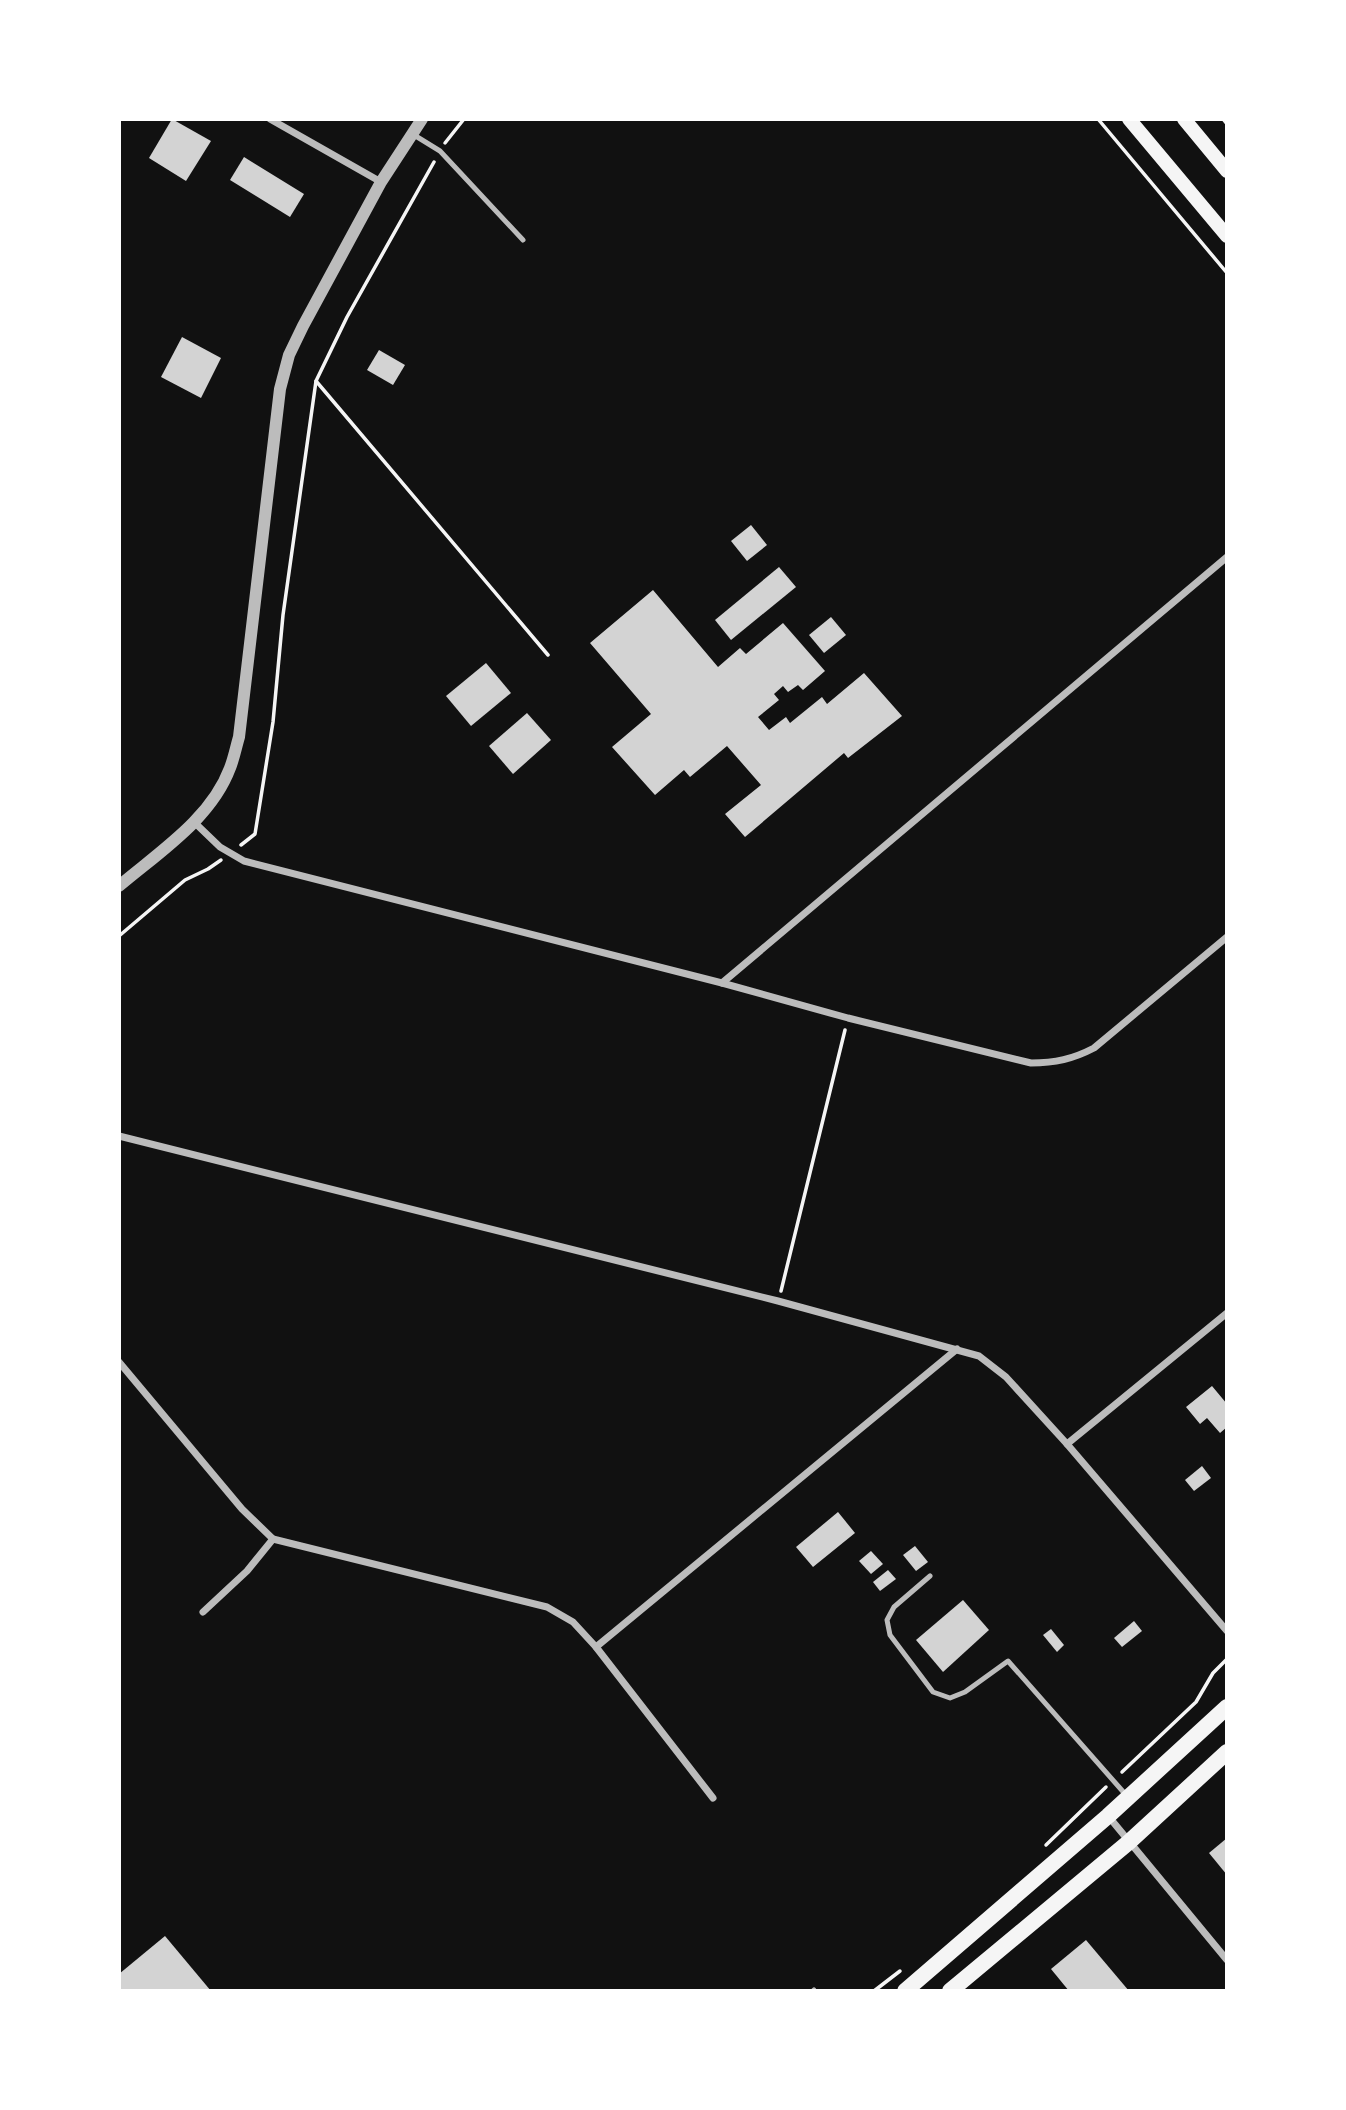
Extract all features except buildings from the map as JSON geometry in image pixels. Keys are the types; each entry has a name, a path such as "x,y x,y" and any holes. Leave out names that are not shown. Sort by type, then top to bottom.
{"highway":[{"path":"905,1991 1108,1816 1227,1707"},
{"path":"950,1991 1129,1842 1227,1752"}],"main road":[{"path":"1129,119 1227,236"},
{"path":"1184,119 1227,170"}],"street":[{"path":"270,119 381,182"},
{"path":"119,886 194,822 215,797 229,770 239,737 280,389 289,355 381,182 422,119"},
{"path":"722,983 1227,557"},
{"path":"194,822 220,847 244,860 268,867 1031,1063 1054,1063 1074,1058 1094,1048 1227,937"},
{"path":"119,1136 778,1301 979,1356 1006,1377 1067,1444 1227,1630"},
{"path":"1067,1444 1227,1313"},
{"path":"596,1647 957,1349"},
{"path":"119,1362 242,1509 273,1539 547,1607 573,1622 596,1647 713,1798"},
{"path":"203,1612 247,1571 273,1539"},
{"path":"1108,1816 1227,1960"}],"lane":[{"path":"411,134 440,151 523,240"},
{"path":"930,1576 894,1607 887,1620 890,1635 933,1692 950,1698 965,1692 1008,1661 1128,1798"}],"path":[{"path":"119,936 185,880 208,869 255,834 316,381 347,317 440,151 464,119"},
{"path":"1098,119 1227,273"},
{"path":"1223,119 1227,124"},
{"path":"316,381 548,655"},
{"path":"778,1301 848,1018"},
{"path":"1044,1846 1196,1702 1213,1673 1227,1659"},
{"path":"874,1991 908,1964"}]}
